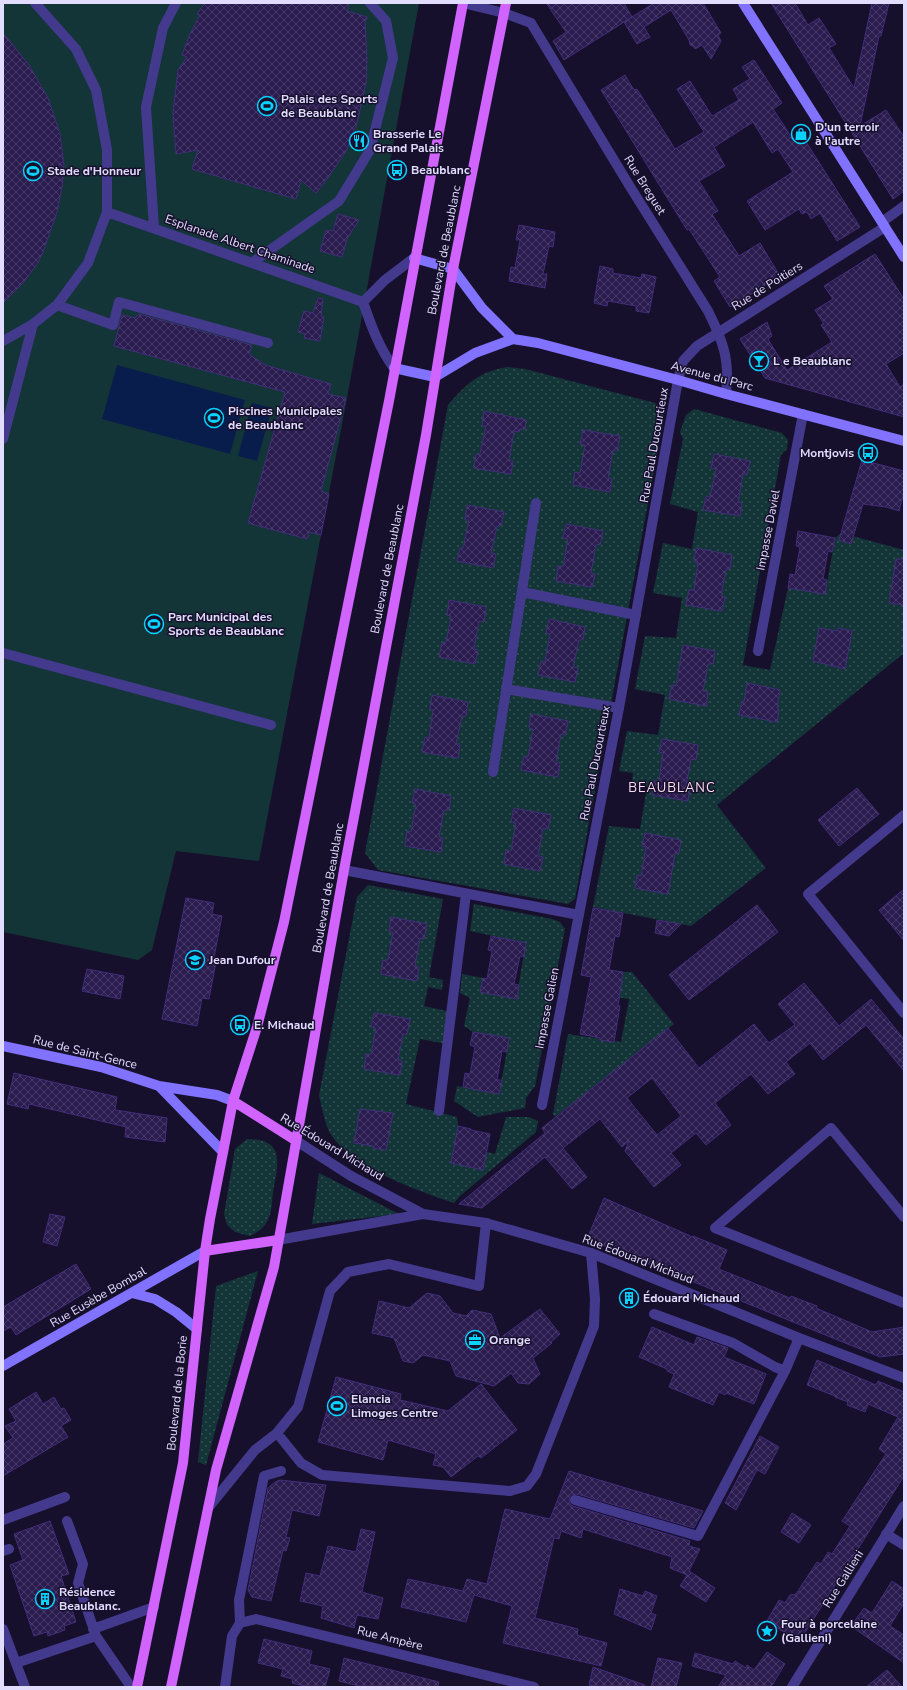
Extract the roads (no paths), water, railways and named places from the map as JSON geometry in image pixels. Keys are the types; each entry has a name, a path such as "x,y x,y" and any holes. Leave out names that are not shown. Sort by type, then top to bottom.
{"main road":[{"path":"233,1101 257,1027 284,922 394,368 463,3"},
{"path":"743,3 904,257"},
{"name":"Boulevard de Beaublanc","path":"295,1140 423,451 453,269 505,8"},
{"path":"414,258 453,269 482,308 513,339"},
{"name":"Avenue du Parc","path":"435,377 475,353 513,339 538,343 904,441"},
{"path":"394,368 435,377"},
{"name":"Rue de Saint-Gence","path":"3,1046 101,1067 159,1086 217,1095 233,1101 249,1111"},
{"name":"Rue de Saint-Gence","path":"159,1086 223,1152"},
{"name":"Boulevard de la Borie","path":"137,1687 183,1463 205,1251 233,1101"},
{"name":"Rue Édouard Michaud","path":"249,1111 295,1140"},
{"path":"171,1687 216,1470 274,1267 295,1140"},
{"path":"205,1251 278,1240"},
{"name":"Rue Eusèbe Bombal","path":"3,1366 205,1251"},
{"path":"132,1293 155,1299 176,1312 197,1329"}],"street":[{"path":"3,342 33,324 57,305 88,263 107,212 107,150 96,90 76,49 35,3"},
{"path":"154,228 146,107 163,28 176,3"},
{"path":"253,262 339,201 370,150 393,58 386,21 370,3"},
{"name":"Rue Breguet","path":"463,3 505,8 531,23 629,185 708,310 719,332 725,351 727,377 726,394"},
{"name":"Rue de Poitiers","path":"678,380 683,361 697,346 884,225 904,206"},
{"name":"Esplanade Albert Chaminade","path":"107,212 364,302"},
{"path":"394,368 385,356 370,323 364,302 385,280 414,258"},
{"path":"57,305 113,325 119,302 268,343"},
{"path":"3,439 33,324"},
{"name":"Rue Paul Ducourtieux","path":"579,915 619,708 678,380"},
{"name":"Impasse Daviel","path":"758,651 804,414"},
{"path":"493,772 536,503"},
{"path":"522,592 636,616"},
{"path":"3,653 271,725"},
{"path":"506,689 619,708"},
{"path":"904,815 808,894 904,1013"},
{"path":"344,870 579,915"},
{"path":"439,1111 466,894"},
{"name":"Impasse Galien","path":"542,1105 579,915"},
{"path":"904,1217 831,1128 715,1228 904,1303"},
{"name":"Rue Édouard Michaud","path":"295,1140 350,1176 423,1214"},
{"name":"Rue Édouard Michaud","path":"278,1240 423,1214 486,1223 591,1253 799,1338 904,1378"},
{"path":"208,1508 255,1450 277,1434 298,1407 330,1291 348,1272 389,1264 479,1286 486,1223"},
{"path":"277,1434 301,1463 322,1475 510,1490 527,1486 536,1474 594,1326 595,1299 591,1253"},
{"path":"654,1314 733,1344 785,1371"},
{"path":"575,1500 698,1536 785,1371 799,1338"},
{"path":"225,1687 232,1636 240,1623 239,1600 264,1476 281,1471"},
{"path":"3,1520 65,1497"},
{"name":"Rue Gallieni","path":"792,1687 904,1506"},
{"path":"67,1521 83,1564 78,1583 94,1632 131,1687"},
{"path":"886,1534 904,1545"},
{"path":"16,1663 154,1607"},
{"name":"Rue Ampère","path":"240,1623 256,1619 534,1687"},
{"path":"3,1629 25,1687"}],"water":[{"path":"117,365 245,400 230,454 102,419"},
{"path":"252,403 272,408 257,461 238,456"}],"place":[{"name":"Palais des Sports de Beaublanc","path":"267,106"},
{"name":"D'un terroir à l'autre","path":"801,134"},
{"name":"Brasserie Le Grand Palais","path":"359,141"},
{"name":"Beaublanc","path":"397,170"},
{"name":"Stade d'Honneur","path":"33,171"},
{"name":"L e Beaublanc","path":"759,361"},
{"name":"Piscines Municipales de Beaublanc","path":"214,418"},
{"name":"Montjovis","path":"868,453"},
{"name":"Parc Municipal des Sports de Beaublanc","path":"154,624"},
{"name":"Jean Dufour","path":"195,960"},
{"name":"E. Michaud","path":"240,1025"},
{"name":"Édouard Michaud","path":"629,1298"},
{"name":"Orange","path":"475,1340"},
{"name":"Elancia Limoges Centre","path":"337,1406"},
{"name":"Résidence Beaublanc.","path":"45,1599"},
{"name":"Four à porcelaine (Gallieni)","path":"767,1631"}],"district":[{"name":"BEAUBLANC","path":"672,787"}]}
